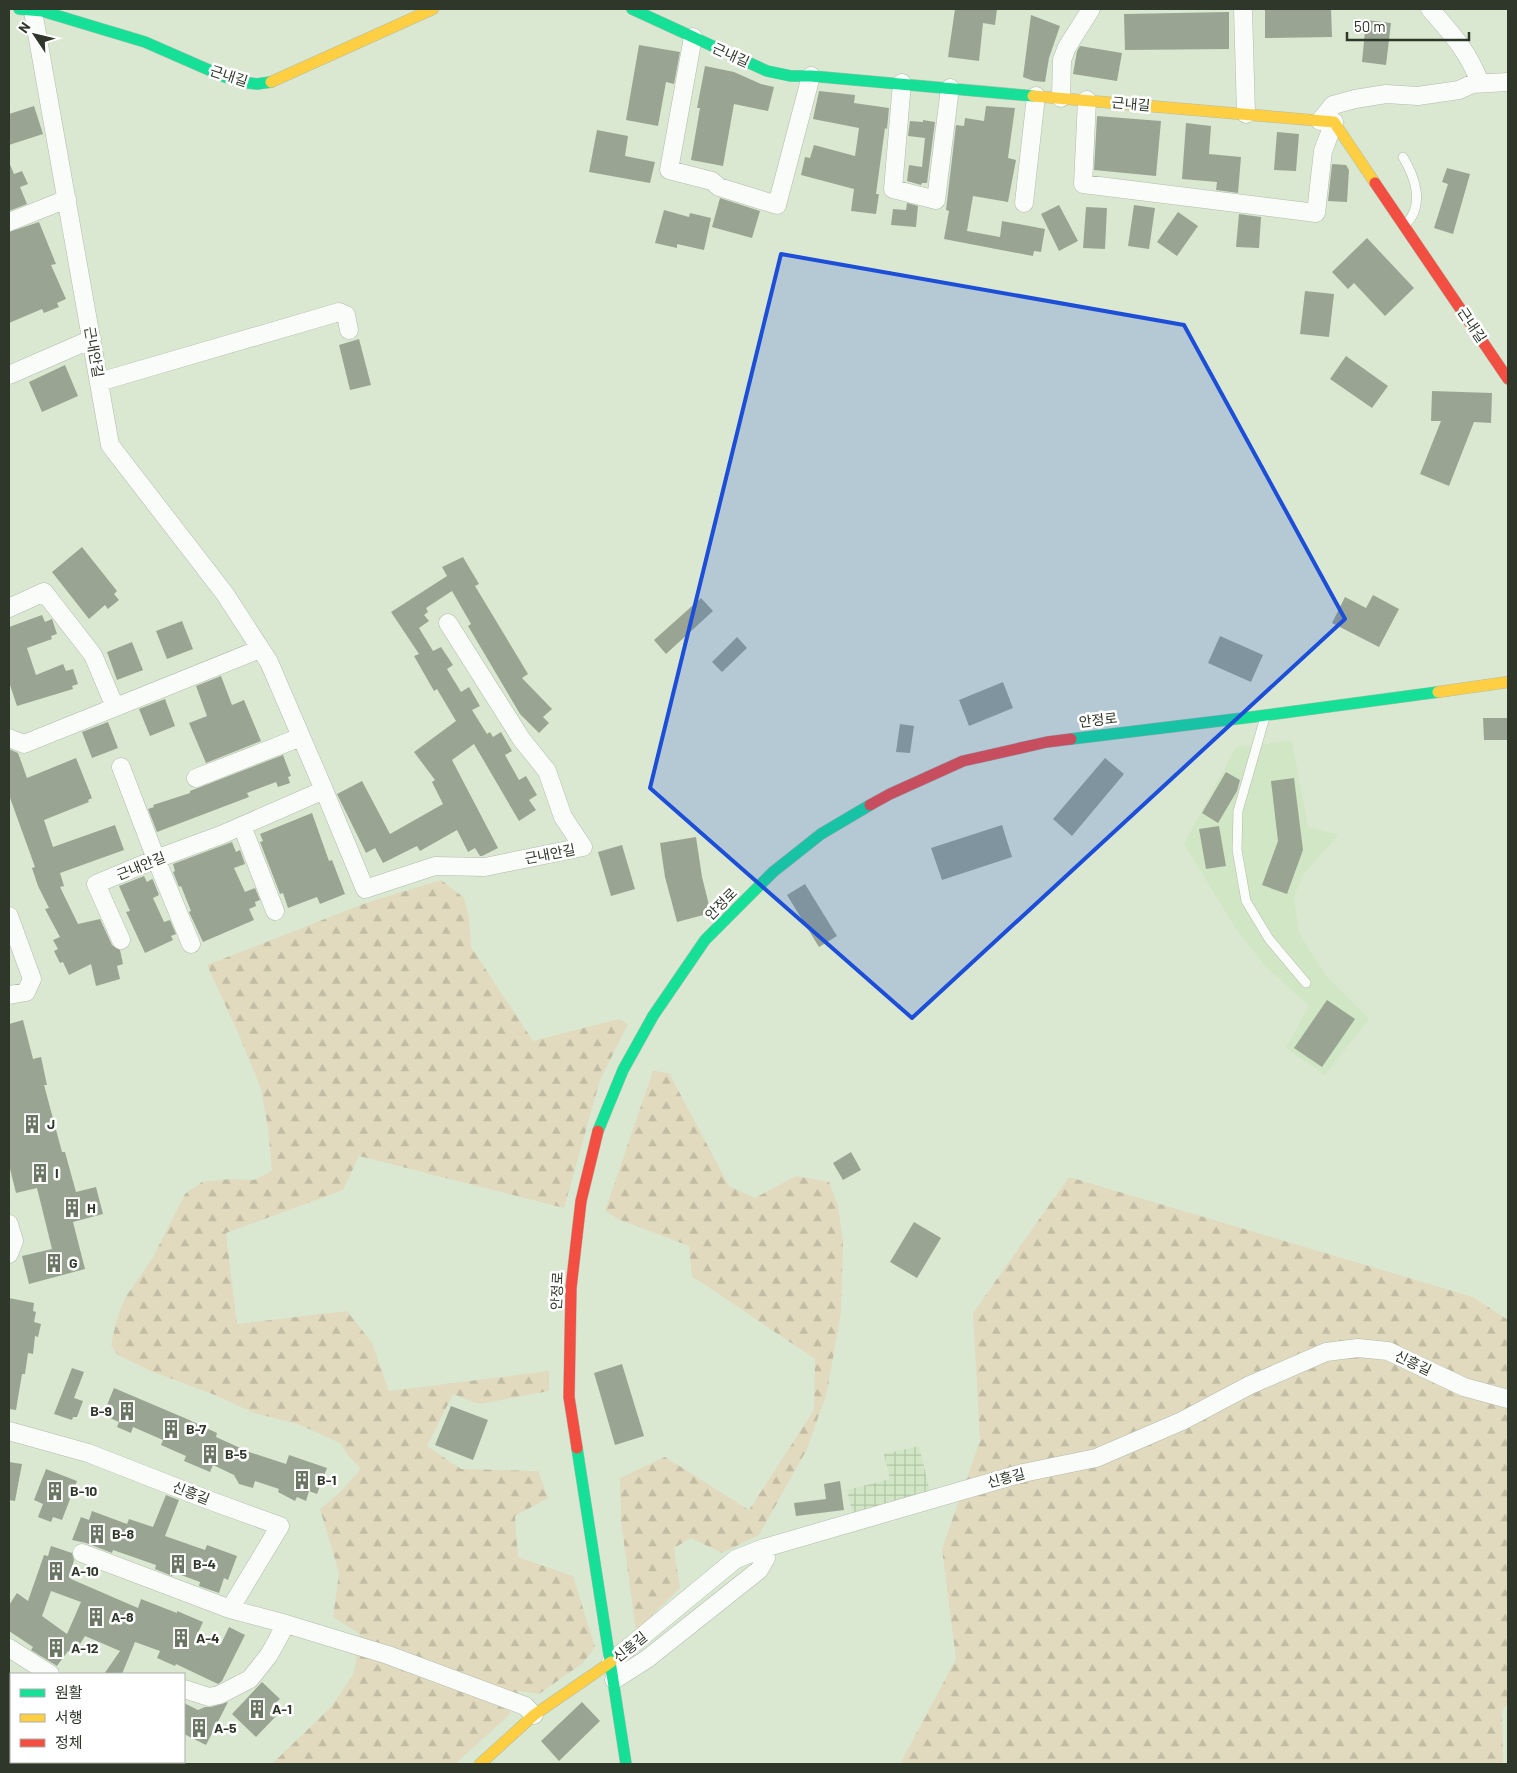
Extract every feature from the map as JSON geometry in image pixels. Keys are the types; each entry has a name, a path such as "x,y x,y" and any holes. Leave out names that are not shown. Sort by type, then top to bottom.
{"street":[{"name":"근내길","path":"34,10 145,42 225,77 257,84 274,82 433,9"},
{"name":"근내길","path":"632,9 768,71 791,76 812,76 1327,122 1404,226 1508,379"},
{"path":"1061,98 1062,60 1067,47 1091,9"},
{"path":"1243,9 1246,114"},
{"path":"1430,9 1461,44 1474,66 1480,83"},
{"name":"근내안길","path":"34,10 110,445 224,594 268,662 365,889 436,866 485,867 583,848 563,817 547,771 522,740 448,623"},
{"path":"693,37 668,170 712,181 719,187 777,205 812,76"},
{"path":"1087,100 1083,184 1316,213 1327,122 1333,105 1386,94 1418,96 1459,90 1472,84 1508,82"},
{"path":"902,84 894,190 936,200 950,88"},
{"path":"1024,203 1036,96"},
{"path":"9,222 67,199"},
{"path":"99,382 339,312 346,315 349,330"},
{"path":"9,376 92,339"},
{"path":"9,608 44,592 93,655 115,707"},
{"path":"9,738 24,744 260,649"},
{"name":"안정로","path":"626,1764 568,1397 571,1288 581,1201 598,1131 623,1070 653,1016 712,933 773,872 821,834 890,794 963,761 1047,742 1508,682"},
{"path":"196,778 301,737"},
{"path":"121,766 191,944"},
{"name":"근내안길","path":"121,940 96,884 242,826 324,790"},
{"path":"242,826 275,911"},
{"path":"9,916 32,979 26,992 9,995"},
{"path":"9,1224 14,1241 9,1254"},
{"name":"신흥길","path":"480,1764 534,1715 611,1662 736,1560 764,1548 1023,1473 1096,1458 1182,1421 1250,1385 1326,1352 1358,1348 1388,1351 1464,1387 1508,1399"},
{"name":"신흥길","path":"9,1432 88,1453 280,1526 230,1609"},
{"path":"614,1680 647,1659 759,1570 766,1558 764,1548"},
{"path":"82,1553 230,1609 388,1655 525,1706 534,1715"},
{"path":"185,1689 209,1696 219,1695 250,1679 269,1655 286,1624"},
{"path":"9,1648 48,1673"}],"lane":[{"path":"1403,157 1412,171 1417,196 1413,216 1404,226"},
{"path":"1265,715 1238,811 1237,850 1246,901 1269,940 1306,983"}],"highlighted area":[{"path":"781,254 1184,325 1345,619 912,1018 650,788"}],"shaded area":[{"path":"1292,741 1308,828 1339,834 1302,876 1294,898 1299,933 1326,976 1369,1019 1325,1075 1286,1048 1309,1006 1265,966 1236,929 1184,844 1236,747"},
{"path":"919,1446 931,1496 853,1516 847,1490 890,1479 884,1454"}],"green space":[{"path":"441,880 464,898 469,918 471,947 533,1041 618,1019 628,1024 600,1080 564,1208 359,1156 343,1190 226,1233 237,1324 347,1311 372,1343 389,1391 549,1371 549,1391 479,1404 453,1394 427,1446 461,1469 538,1471 548,1498 515,1516 518,1557 573,1576 595,1647 583,1663 539,1694 519,1691 508,1716 455,1764 272,1764 331,1707 354,1673 360,1634 333,1617 339,1573 320,1509 339,1493 361,1469 340,1443 298,1424 254,1413 215,1395 151,1371 118,1355 111,1345 116,1322 125,1298 152,1259 185,1194 202,1182 231,1179 254,1180 272,1171 268,1128 261,1089 240,1037 207,965 366,903"},
{"path":"653,1071 669,1073 729,1186 755,1198 796,1176 829,1182 838,1206 843,1241 841,1312 827,1392 807,1449 759,1535 722,1553 691,1538 674,1548 680,1588 636,1631 621,1521 620,1478 665,1457 749,1510 814,1410 815,1359 692,1276 689,1246 618,1219 605,1211"},
{"path":"1069,1177 1473,1297 1508,1320 1508,1703 1502,1711 1503,1764 900,1764 956,1659 942,1549 980,1441 973,1313"}],"building":[{"path":"955,9 997,9 995,25 983,23 979,61 948,57"},
{"path":"1265,9 1331,9 1332,37 1265,38"},
{"path":"1229,12 1229,49 1125,50 1124,14"},
{"path":"1031,15 1060,26 1049,58 1045,82 1023,77"},
{"path":"1366,20 1391,23 1386,65 1362,62"},
{"path":"639,45 680,52 674,84 666,82 658,126 626,120"},
{"path":"1080,46 1122,53 1117,81 1073,74 1077,51"},
{"path":"705,66 734,72 761,84 774,87 768,111 734,104 723,166 691,160 700,108 697,108"},
{"path":"819,91 855,95 854,103 889,108 876,194 879,194 876,214 851,211 854,189 801,175 805,157 810,158 814,145 855,156 859,128 813,119"},
{"path":"34,106 43,134 9,145 9,114"},
{"path":"986,106 1015,108 1008,158 1016,160 1008,202 973,196 967,231 1000,237 1002,221 1045,229 1041,252 1034,251 1033,256 944,239 949,211 946,210 956,125 964,126 965,118 984,121"},
{"path":"1097,116 1161,121 1156,176 1094,170"},
{"path":"923,120 935,122 927,183 922,183 921,185 907,181 909,165 922,167 925,138 908,136 910,121 923,122"},
{"path":"1186,123 1211,126 1209,154 1241,157 1238,193 1216,190 1217,182 1182,179"},
{"path":"597,130 628,136 625,156 655,162 650,183 589,172"},
{"path":"1277,132 1299,134 1296,171 1274,170"},
{"path":"9,162 14,174 22,171 28,184 20,187 27,204 9,211"},
{"path":"1332,164 1346,165 1349,170 1347,202 1328,201"},
{"path":"1447,168 1470,174 1453,234 1434,228 1448,184 1442,182"},
{"path":"720,198 760,211 752,238 712,227"},
{"path":"907,203 918,206 916,227 891,225 893,209 906,210"},
{"path":"1059,205 1078,241 1059,251 1041,214"},
{"path":"1134,205 1155,208 1149,249 1128,246"},
{"path":"1086,207 1107,208 1105,249 1083,248"},
{"path":"664,210 689,217 690,213 711,218 704,250 677,244 677,248 655,243"},
{"path":"1178,212 1198,226 1177,256 1157,242"},
{"path":"1239,214 1261,217 1259,248 1236,247"},
{"path":"39,222 56,264 51,265 66,299 57,303 59,307 44,313 42,309 9,323 9,232"},
{"path":"1367,238 1414,288 1385,316 1354,283 1348,289 1332,272"},
{"path":"1305,291 1334,294 1329,337 1300,334"},
{"path":"359,339 371,385 350,390 339,345"},
{"path":"1346,356 1388,386 1372,408 1330,379"},
{"path":"65,365 78,396 42,412 29,382"},
{"path":"1432,391 1492,393 1491,423 1474,422 1449,486 1420,474 1441,421 1431,421"},
{"path":"82,547 117,591 114,594 119,600 108,609 105,605 89,619 52,572"},
{"path":"463,557 479,584 475,586 528,674 522,678 552,709 543,717 549,723 539,733 520,714 468,626 471,624 452,591 426,608 428,612 424,615 429,621 419,628 433,651 441,647 453,665 447,669 461,692 469,687 480,706 472,710 487,734 490,732 493,737 501,732 512,751 505,755 519,780 526,776 537,795 529,800 536,810 519,821 474,744 452,760 498,848 482,856 480,856 475,848 468,852 457,830 420,851 417,846 383,863 375,848 366,853 337,794 362,781 390,834 443,804 432,782 435,780 414,752 456,721 437,689 434,691 414,656 419,654 391,612 447,576 442,567"},
{"path":"1373,595 1399,609 1379,647 1332,623 1345,597 1366,608"},
{"path":"701,598 713,611 666,654 654,640"},
{"path":"42,615 45,622 52,619 57,634 51,636 52,639 27,648 36,675 63,664 66,671 73,669 78,684 72,686 73,689 17,706 9,682 9,627"},
{"path":"182,621 193,649 167,659 156,631"},
{"path":"1220,636 1263,655 1251,682 1208,663"},
{"path":"737,637 747,648 722,672 712,662"},
{"path":"132,642 143,670 117,680 107,652"},
{"path":"221,676 232,705 244,700 261,741 206,763 189,723 207,716 196,686"},
{"path":"1003,682 1013,708 969,726 959,700"},
{"path":"165,699 175,726 150,736 139,709"},
{"path":"1483,718 1508,718 1508,740 1484,740"},
{"path":"108,722 118,748 92,758 82,732"},
{"path":"900,724 914,726 910,753 896,752"},
{"path":"9,749 18,753 27,778 76,758 92,798 88,800 89,802 44,820 53,847 115,825 124,850 60,873 64,886 60,887 78,924 100,919 112,945 120,950 123,964 117,966 120,979 96,986 91,964 69,975 63,962 60,963 54,951 58,949 53,940 60,937 45,909 49,908 38,886 32,868 35,867 9,795"},
{"path":"283,755 291,776 288,777 290,783 278,787 276,782 247,793 249,797 157,832 148,809 154,807 153,805 190,793 190,791"},
{"path":"1105,758 1124,774 1072,836 1053,819"},
{"path":"1226,772 1240,780 1237,791 1218,823 1202,813"},
{"path":"1294,778 1303,850 1287,894 1262,885 1278,841 1271,781"},
{"path":"312,813 329,861 332,860 345,894 320,904 317,897 288,908 283,893 280,894 260,842 263,841 260,834"},
{"path":"1002,825 1012,857 942,880 931,848"},
{"path":"1219,826 1226,866 1206,869 1199,829"},
{"path":"696,837 702,877 711,913 677,922 665,877 660,843"},
{"path":"232,842 236,852 240,850 245,864 234,868 245,892 255,888 260,900 255,902 256,906 249,909 254,920 203,942 189,912 191,911 181,886 179,887 173,872 175,871 173,864"},
{"path":"622,845 635,889 611,896 598,852"},
{"path":"144,876 147,882 153,880 159,895 153,898 164,922 170,920 176,934 171,936 173,940 145,953 126,912 130,911 119,886"},
{"path":"805,884 837,936 819,947 787,895"},
{"path":"1327,1000 1355,1019 1322,1067 1294,1048"},
{"path":"23,1020 33,1059 41,1057 47,1085 44,1085 62,1152 65,1152 76,1192 96,1187 103,1214 73,1222 85,1269 29,1284 22,1256 52,1249 37,1188 16,1193 9,1165 9,1024"},
{"path":"851,1152 861,1170 843,1180 833,1163"},
{"path":"914,1222 941,1238 917,1278 890,1262"},
{"path":"9,1298 34,1303 33,1311 36,1312 34,1322 41,1324 38,1337 35,1336 33,1354 28,1353 25,1374 22,1374 16,1410 9,1409"},
{"path":"622,1364 644,1436 615,1445 594,1373"},
{"path":"72,1368 84,1372 74,1398 83,1401 77,1417 73,1417 72,1420 54,1414"},
{"path":"114,1388 217,1433 216,1437 249,1452 286,1464 289,1455 327,1468 317,1494 309,1491 306,1501 297,1497 295,1501 278,1492 279,1489 255,1481 253,1488 239,1484 234,1475 213,1465 210,1472 184,1461 186,1456 161,1445 163,1440 133,1427 131,1433 117,1427 119,1422 103,1415"},
{"path":"451,1406 488,1420 473,1460 435,1445"},
{"path":"9,1462 22,1464 15,1501 9,1500"},
{"name":"B-10","path":"46,1469 77,1481 62,1520 53,1517 51,1522 38,1517 43,1504 34,1500"},
{"path":"840,1481 844,1510 796,1516 794,1503 826,1499 824,1484"},
{"path":"166,1495 179,1500 165,1536 205,1550 207,1545 237,1556 228,1580 224,1578 219,1593 199,1586 200,1582 173,1572 172,1576 155,1569 156,1565 113,1550 112,1553 72,1540 81,1517 89,1520 92,1511 127,1524 129,1519 153,1527"},
{"path":"51,1546 72,1553 74,1560 71,1571 74,1572 71,1579 138,1608 141,1599 203,1622 198,1633 221,1644 229,1627 245,1635 222,1681 218,1684 176,1664 175,1666 157,1658 160,1651 135,1642 122,1673 105,1673 120,1651 85,1636 73,1655 68,1651 57,1666 31,1650 33,1647 9,1631 9,1605 17,1593 28,1601 44,1555 48,1556","holes":["51,1591 81,1602 67,1634 42,1616"]},
{"name":"A-1","path":"262,1682 280,1699 273,1705 280,1712 256,1737 232,1714"},
{"name":"A-5","path":"228,1702 206,1745 185,1734 185,1704 198,1710"},
{"path":"582,1702 600,1721 559,1761 541,1741"}],"traffic: fast":[{"path":"19,9 42,11 145,42 225,77 241,82 257,84 271,82"},
{"path":"632,9 767,71 791,76 811,76 1033,96"},
{"path":"1071,739 1438,692"},
{"path":"598,1131 623,1070 653,1016 705,940 773,872 821,834 870,805"},
{"path":"577,1448 626,1764"}],"traffic: slow":[{"path":"271,82 433,9"},
{"path":"1033,96 1334,122 1375,183"},
{"path":"1438,692 1508,682"},
{"path":"480,1764 534,1715 611,1662"}],"traffic: jam":[{"path":"1375,183 1508,379"},
{"path":"870,805 963,761 1047,742 1071,739"},
{"path":"577,1448 569,1397 571,1288 581,1201 598,1131"}],"place":[{"name":"J","path":"32,1124"},
{"name":"I","path":"40,1173"},
{"name":"H","path":"72,1208"},
{"name":"G","path":"54,1263"},
{"name":"B-9","path":"127,1411"},
{"name":"B-7","path":"171,1429"},
{"name":"B-5","path":"210,1454"},
{"name":"B-1","path":"302,1480"},
{"name":"B-10","path":"55,1491"},
{"name":"B-8","path":"97,1534"},
{"name":"B-4","path":"178,1564"},
{"name":"A-10","path":"56,1571"},
{"name":"A-8","path":"96,1617"},
{"name":"A-4","path":"181,1638"},
{"name":"A-12","path":"56,1648"},
{"name":"A-1","path":"257,1709"},
{"name":"A-5","path":"199,1728"}]}
